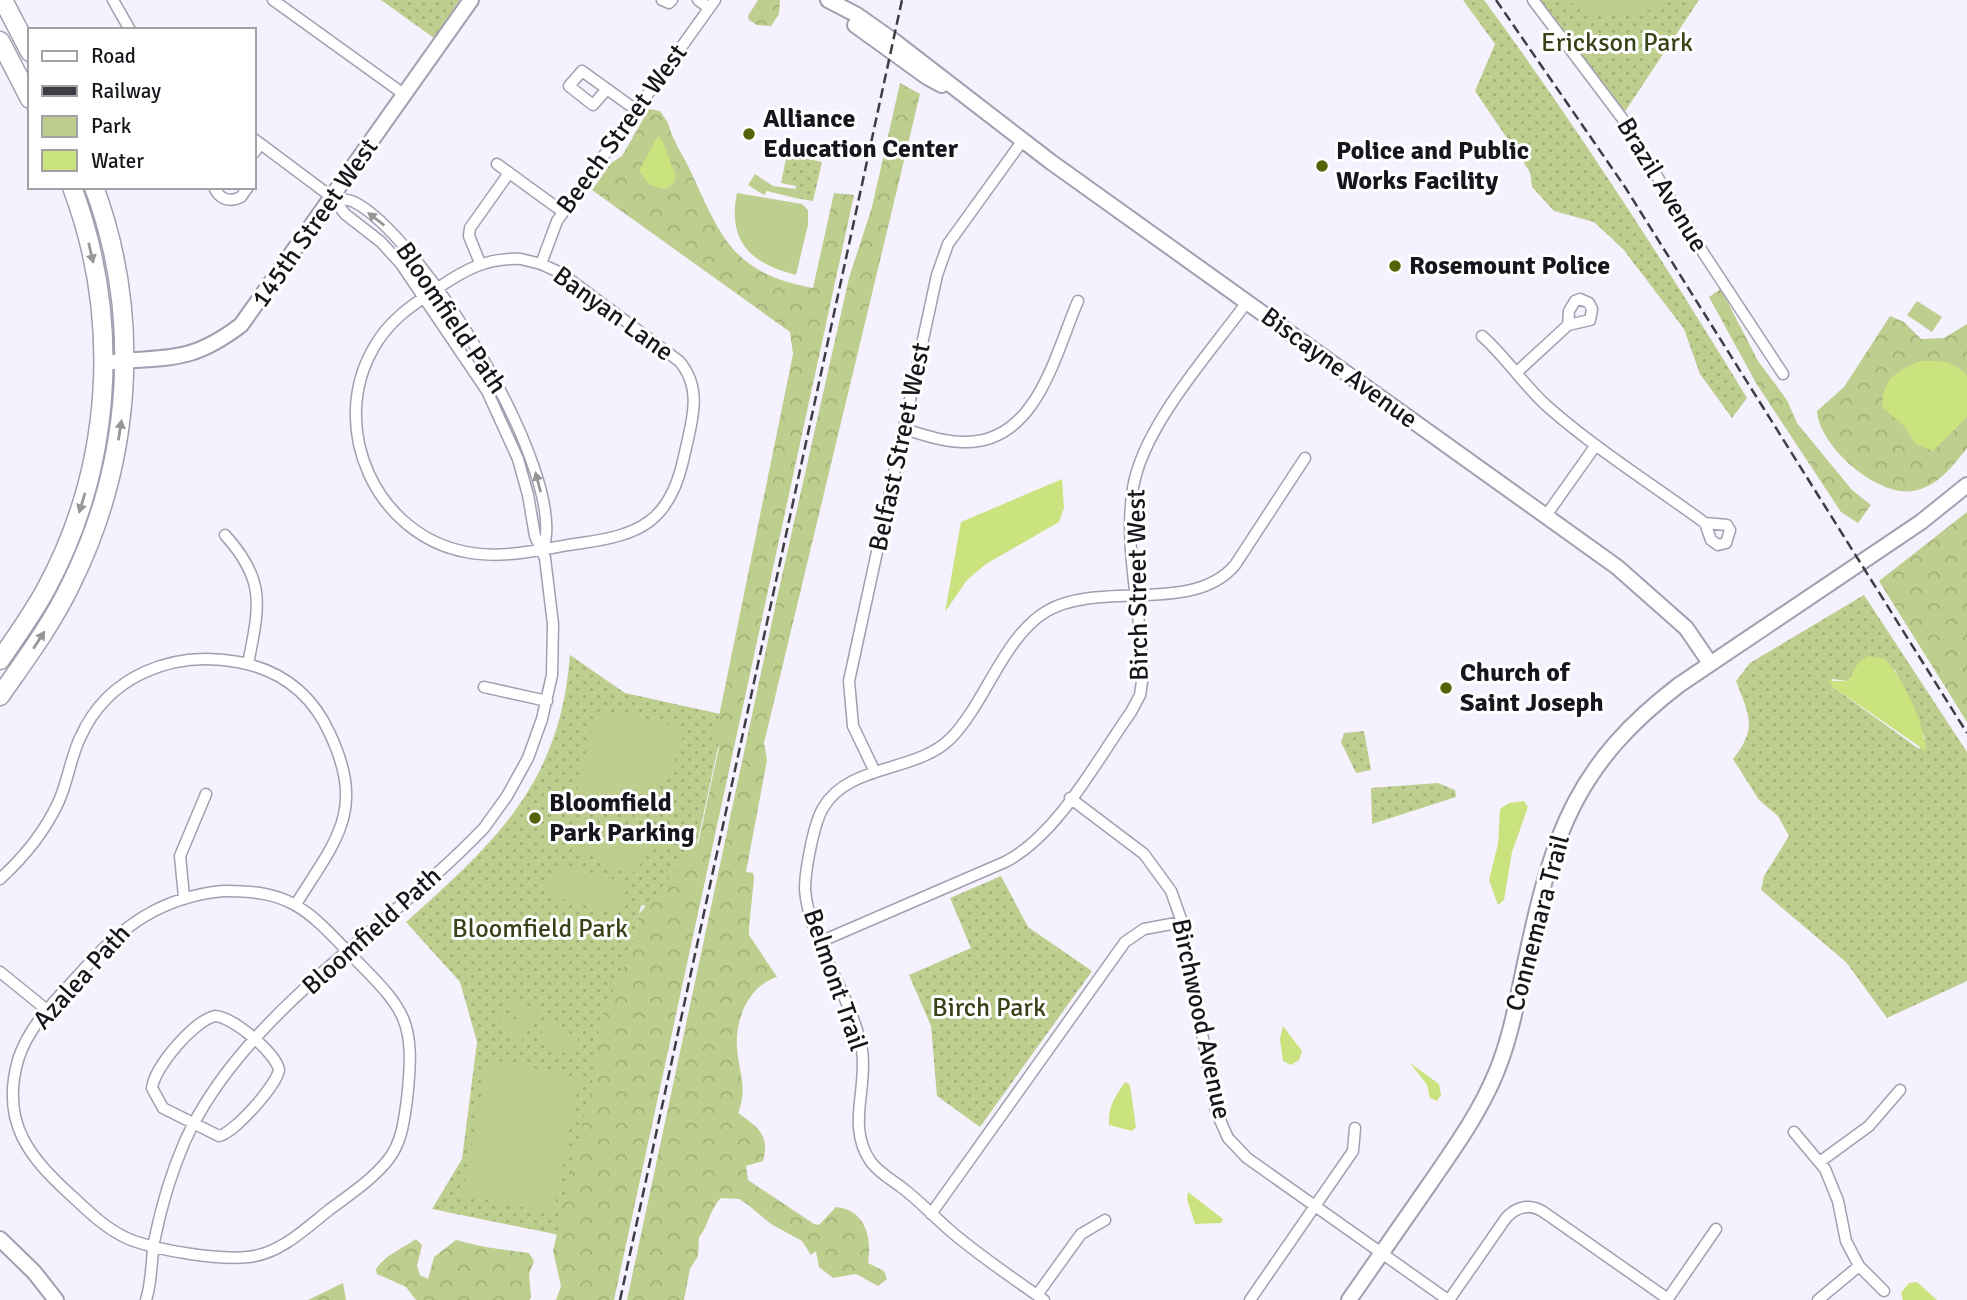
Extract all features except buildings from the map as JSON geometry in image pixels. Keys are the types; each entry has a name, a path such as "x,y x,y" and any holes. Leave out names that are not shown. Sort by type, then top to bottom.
{"highway":[{"path":"3,0 28,48"},
{"path":"0,41 28,95"},
{"path":"0,660 46,588 81,507 98,436 105,363 97,282 87,235 73,189"},
{"path":"0,696 64,599 93,535 115,458 124,361 117,271 95,189"}],"street":[{"path":"113,0 129,28"},
{"path":"273,0 405,95"},
{"name":"145th Street West","path":"105,363 172,359 191,355 218,343 241,325 471,0"},
{"path":"663,0 669,3 672,0"},
{"path":"698,0 712,4"},
{"name":"Brazil Avenue","path":"1534,0 1622,118 1704,254 1783,374"},
{"name":"Biscayne Avenue","path":"830,2 885,34 932,69 953,90 1648,592 1686,628 1710,663"},
{"name":"Beech Street West","path":"541,264 548,240 563,212 712,4"},
{"path":"607,89 636,110"},
{"name":"Belfast Street West","path":"875,772 853,726 848,691 943,254 1023,140"},
{"path":"256,145 333,198"},
{"path":"497,164 563,212"},
{"path":"480,263 469,236 470,228 509,173"},
{"path":"215,189 221,198 228,200 240,197 246,189"},
{"name":"Bloomfield Path","path":"333,198 354,202 383,224 411,252 498,384 521,431 544,511 548,536 543,549"},
{"name":"Bloomfield Path","path":"146,1300 153,1246 169,1183 193,1125 224,1074 253,1039 484,828 522,770 539,732 547,701 554,640 543,549 535,536 524,478 504,423 481,382 395,257 345,214 333,198"},
{"name":"Banyan Lane","path":"512,259 541,264 570,280 679,360 692,379 695,401 678,482 658,514 641,528 616,538 490,555 445,546 423,536 397,515 369,476 356,429 361,380 380,338 401,314 424,296 480,263 512,259"},
{"path":"903,429 963,442 983,440 1007,431 1031,408 1078,301"},
{"name":"Birch Street West","path":"821,941 1016,856 1044,832 1131,712 1143,686 1131,512 1140,462 1155,430 1247,302"},
{"path":"1517,372 1568,325"},
{"path":"1482,336 1546,406 1705,523"},
{"path":"1545,517 1596,445"},
{"name":"Belmont Trail","path":"1041,1298 961,1240 876,1168 862,1144 857,1118 863,1073 860,1044 810,915 806,891 807,863 817,821 827,802 839,790 875,772 930,753 946,743 962,726 1025,628 1040,615 1065,603 1198,589 1223,578 1235,565 1305,458"},
{"name":"Connemara Trail","path":"1349,1300 1473,1120 1496,1073 1511,1027 1550,855 1580,792 1602,758 1635,721 1710,663 1921,522 1967,485"},
{"path":"225,535 249,565 258,592 248,664"},
{"path":"0,878 44,829 63,790 80,737 94,713 112,693 133,677 169,663 202,657 248,664 279,676 311,702 329,731 344,777 345,810 338,836 296,904"},
{"path":"485,687 547,701"},
{"path":"184,897 180,856 206,794"},
{"name":"Birchwood Avenue","path":"1070,798 1132,844 1154,865 1171,891 1182,922 1216,1111 1223,1130 1243,1154 1448,1300"},
{"name":"Azalea Path","path":"235,891 296,904 314,916 397,1005 409,1031 412,1059 404,1123 391,1156 364,1183 290,1240 271,1251 235,1257 153,1246 127,1238 99,1221 44,1171 22,1140 14,1112 16,1069 30,1034 47,1010 121,930 153,909 184,897 235,891"},
{"path":"931,1214 1125,942 1144,929 1182,922"},
{"path":"0,972 47,1010"},
{"path":"208,1018 228,1019 253,1039 276,1061 279,1070 276,1080 228,1134 214,1135 169,1113 157,1102 152,1088 159,1067 197,1025 208,1018"},
{"path":"1821,1161 1868,1126 1900,1090"},
{"path":"1250,1300 1353,1151 1355,1128"},
{"path":"1794,1132 1821,1161 1835,1192 1846,1241 1859,1266 1884,1291"},
{"path":"1448,1300 1506,1219 1517,1209 1528,1206 1545,1213 1667,1300 1716,1228"},
{"path":"1041,1298 1082,1234 1105,1220"},
{"path":"0,1239 28,1266 56,1300"},
{"path":"1818,1300 1859,1266"}],"green space":[{"path":"381,0 460,0 434,38"},
{"path":"758,0 780,0 779,14 771,26 757,25 749,20 748,16"},
{"path":"1463,0 1484,0 1587,146 1652,246 1747,398 1732,418 1700,374 1684,329 1623,249 1594,222 1554,211 1532,187 1530,172 1475,91 1495,44"},
{"name":"Erickson Park","path":"1532,0 1699,0 1620,119"},
{"path":"1565,0 1673,0 1633,13 1605,14"},
{"path":"900,83 920,94 764,743 767,760 746,872 753,873 754,878 749,935 777,977 758,988 745,1005 737,1037 743,1088 738,1113 757,1127 765,1144 763,1161 746,1166 748,1180 814,1224 819,1225 836,1207 854,1214 860,1219 868,1235 868,1263 884,1271 887,1279 878,1286 856,1274 833,1278 819,1267 816,1251 811,1255 802,1241 771,1224 739,1199 721,1198 699,1237 698,1256 690,1269 684,1300 627,1300 777,598 849,278 872,207"},
{"path":"649,109 660,111 668,123 722,234 747,262 765,273 813,288 834,193 854,195 614,1300 556,1300 561,1286 553,1251 595,1069 600,1020 631,951 639,914 698,844 719,747 715,736 793,354 790,332 592,190 611,163 622,156"},
{"path":"787,154 822,162 813,201 795,198 796,186 781,183"},
{"path":"755,174 773,186 796,189 795,198 767,191 764,195 748,185"},
{"path":"737,193 802,204 808,210 808,225 796,275 766,264 746,248 736,225"},
{"path":"1721,289 1758,361 1787,400 1797,423 1852,490 1871,505 1858,523 1841,512 1756,383 1709,297"},
{"path":"1917,301 1942,317 1932,332 1907,315"},
{"path":"1890,316 1904,322 1921,339 1944,338 1967,324 1967,448 1937,480 1913,491 1899,491 1883,486 1852,466 1828,439 1820,425 1817,411 1844,387"},
{"path":"1967,512 1967,722 1879,581"},
{"path":"1864,595 1967,752 1967,981 1887,1018 1846,962 1761,890 1764,876 1789,836 1778,816 1759,800 1733,759 1746,739 1749,721 1736,681 1750,663","holes":["1895,670 1925,738 1919,749 1833,687 1832,679 1848,681 1850,677"]},
{"name":"Bloomfield Park","path":"570,655 625,693 725,715 682,913 641,905 569,1237 432,1209 462,1159 477,1042 460,982 406,922 468,864 495,836 518,806 537,775 553,740 564,700"},
{"path":"602,710 686,728 672,769 645,792 607,812 571,815 595,714"},
{"path":"1364,731 1371,770 1356,773 1341,742 1344,733"},
{"path":"1438,783 1455,790 1456,797 1372,824 1371,788"},
{"path":"584,816 644,845 646,854 637,871 627,874 568,843 572,827"},
{"path":"560,864 623,882 626,890 620,910 612,913 552,896 547,889 554,868"},
{"name":"Birch Park","path":"1001,876 1028,927 1092,971 980,1127 937,1096 931,1026 909,975 971,948 950,898"},
{"path":"515,997 540,1014 531,1026 507,1008"},
{"path":"504,1012 529,1029 521,1041 496,1024"},
{"path":"551,1020 578,1039 567,1055 540,1036"},
{"path":"489,1059 580,1078 553,1213 462,1195"},
{"path":"416,1239 422,1245 417,1266 420,1275 428,1279 434,1257 456,1240 529,1253 534,1261 529,1274 531,1297 529,1300 416,1300 406,1287 377,1274 376,1269 389,1256"},
{"path":"343,1283 346,1300 308,1300"}],"water":[{"path":"658,136 664,144 676,177 674,183 665,189 650,185 639,171"},
{"path":"1921,361 1946,362 1967,376 1967,417 1933,451 1916,444 1903,425 1883,408 1884,390 1892,377"},
{"path":"1062,479 1064,508 1059,522 986,564 967,580 945,612 961,522"},
{"path":"1868,656 1885,659 1899,679 1917,714 1926,751 1828,681 1848,681 1859,662"},
{"path":"1524,801 1528,807 1512,852 1504,900 1498,905 1489,880 1498,844 1500,809 1509,803"},
{"path":"1283,1026 1302,1051 1299,1060 1291,1065 1283,1061 1280,1039"},
{"path":"1410,1063 1439,1084 1441,1095 1437,1101 1430,1098 1427,1085"},
{"path":"1125,1082 1130,1085 1136,1127 1132,1131 1109,1125 1111,1107"},
{"path":"1188,1192 1223,1219 1221,1223 1195,1224 1187,1199"},
{"path":"1917,1282 1937,1300 1903,1300 1901,1293 1909,1283"}],"railway":[{"path":"620,1300 902,0"},
{"path":"1496,0 1625,187 1967,733"}],"place":[{"name":"Alliance Education Center","path":"749,134"},
{"name":"Police and Public Works Facility","path":"1322,166"},
{"name":"Rosemount Police","path":"1395,266"},
{"name":"Church of Saint Joseph","path":"1446,688"},
{"name":"Bloomfield Park Parking","path":"535,818"}]}
